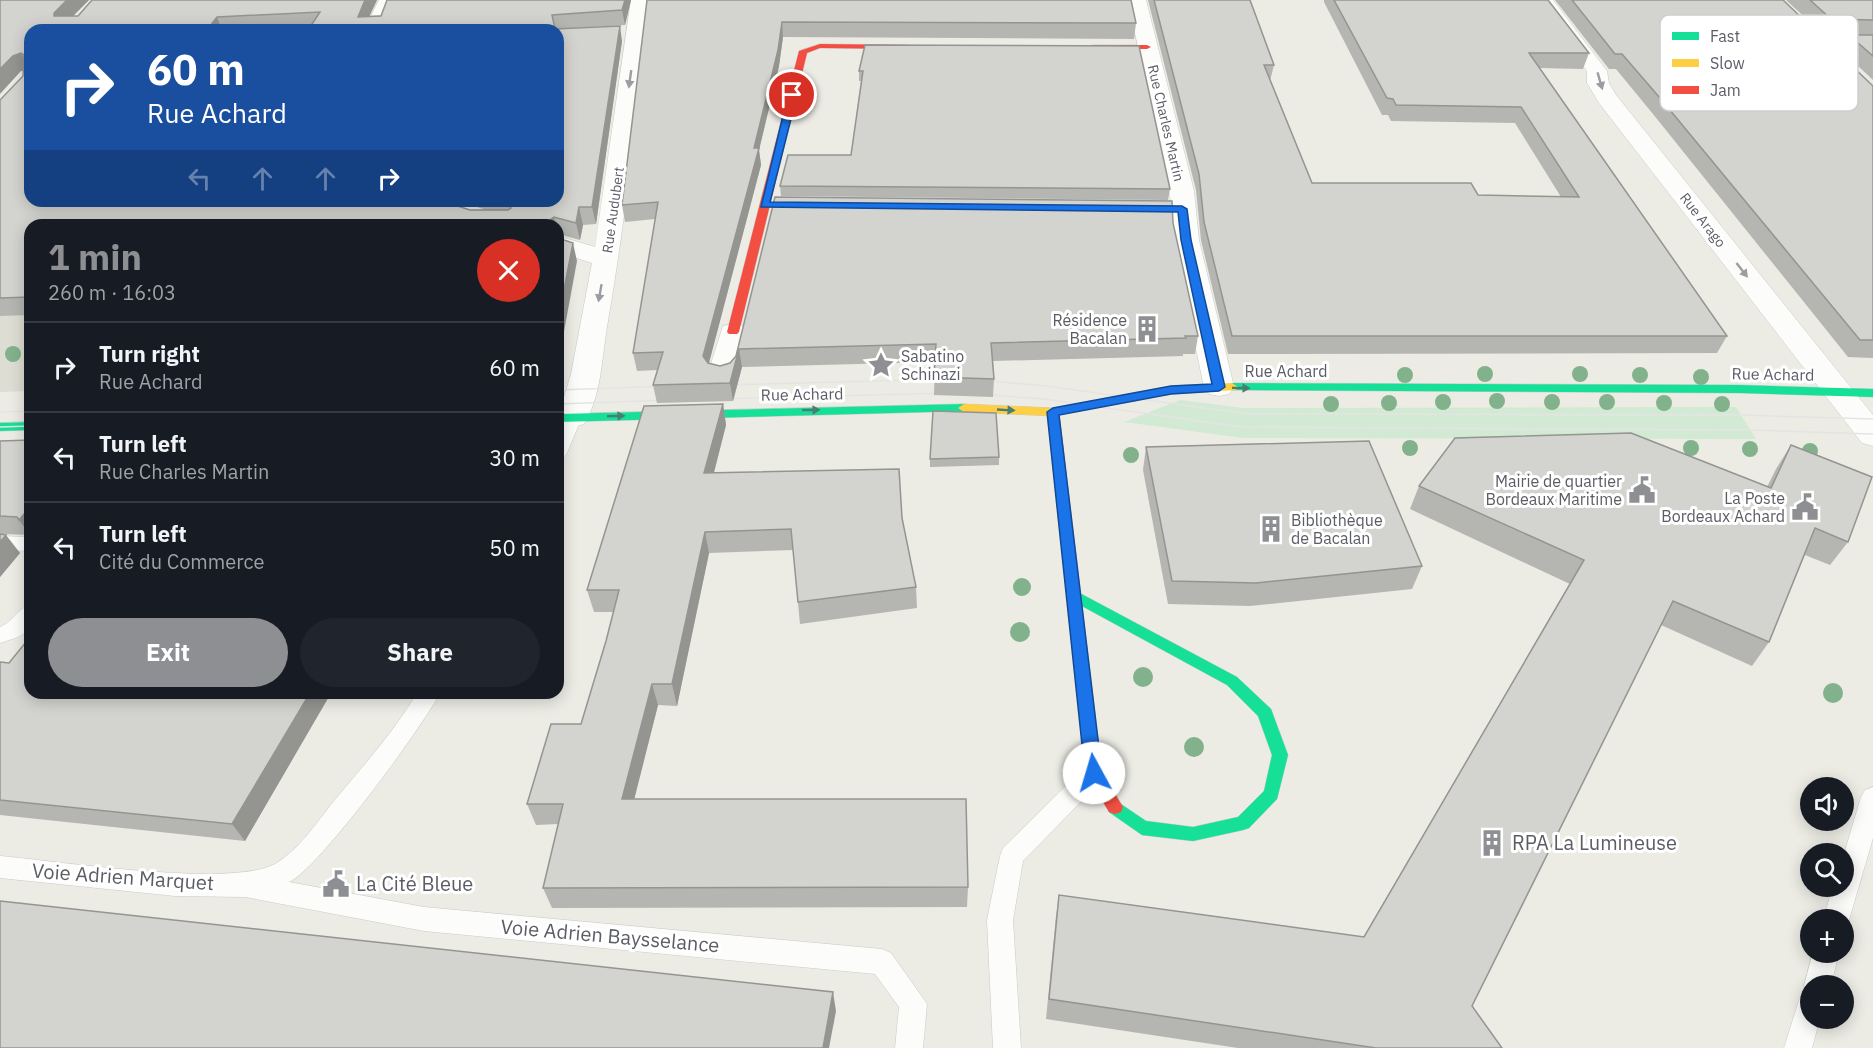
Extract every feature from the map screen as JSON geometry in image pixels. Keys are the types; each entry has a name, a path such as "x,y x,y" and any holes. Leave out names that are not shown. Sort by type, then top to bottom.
{"street":[{"path":"377,24 388,0"},
{"name":"Rue Audubert","path":"566,417 585,374 606,259 625,33 640,0"},
{"name":"Rue Charles Martin","path":"1137,0 1147,47 1157,75 1182,191 1186,240 1219,387"},
{"name":"Rue Arago","path":"1543,0 1597,71 1598,83 1607,98 1873,436"},
{"path":"1858,42 1873,43"},
{"path":"722,373 733,332 776,205 803,51 820,46 924,46"},
{"path":"1086,47 1147,47"},
{"path":"1106,207 1182,209"},
{"path":"564,246 606,259"},
{"name":"Rue Achard","path":"566,417 945,407 1053,412 1171,390 1219,387 1740,389 1873,393"},
{"path":"1053,412 1094,773 1113,806 1142,828 1193,834 1243,823 1271,794 1280,755 1265,713 1232,681 1074,595"},
{"path":"0,427 24,426"}],"lane":[{"path":"0,543 24,544"},
{"path":"0,635 17,629 24,621"},
{"path":"245,885 284,872 311,848 411,723 425,699"},
{"path":"1007,1048 1000,920 1012,856 1094,773"},
{"path":"1839,909 1873,797"},
{"name":"Voie Adrien Marquet","path":"0,867 175,884 245,885"},
{"name":"Voie Adrien Baysselance","path":"245,885 424,919 882,962 913,1004 909,1048"},
{"path":"1798,1048 1803,1029"}],"shaded area":[{"path":"24,265 24,391 0,392 0,293"}],"green space":[{"path":"1180,400 1243,408 1736,407 1756,439 1243,438 1124,422"}],"building":[{"path":"0,0 67,0 54,13 54,16 78,16 92,0 365,0 358,17 381,16 387,0 625,0 622,10 552,15 554,24 312,24 320,12 217,17 212,24 24,24 24,55 21,53 13,56 0,69"},
{"path":"647,0 1131,0 1136,23 782,22 778,50 754,148 759,148 703,356 708,363 720,366 730,363 736,356 775,197 1172,201 1173,223 1198,336 991,343 994,379 934,377 936,344 739,349 730,383 653,385 663,352 633,353 658,202 622,205"},
{"path":"1154,0 1250,0 1274,65 1264,65 1312,183 1471,183 1478,195 1579,197 1521,107 1396,105 1393,99 1387,98 1334,0 1548,0 1589,53 1529,53 1727,336 1232,336 1204,222 1199,174"},
{"path":"1572,0 1783,0 1799,15 1660,15 1660,98 1622,54 1615,54"},
{"path":"1810,0 1873,0 1873,20 1858,20 1858,15 1827,15"},
{"path":"620,26 592,207 579,207 576,223 554,217 551,219 24,219 24,297 0,298 0,100 23,76 24,55 24,207 461,207 470,210 508,210 510,207 564,207 564,29"},
{"path":"1858,35 1873,35 1873,56 1858,43"},
{"path":"865,45 1139,46 1170,189 780,186 788,155 851,155 863,71 859,71"},
{"path":"1858,72 1873,86 1873,340 1860,340 1671,111 1858,111"},
{"path":"564,240 573,243 564,290"},
{"path":"723,404 704,473 899,469 902,518 916,587 798,602 791,529 705,532 672,684 652,684 622,799 966,799 968,887 543,888 563,804 527,804 551,724 581,724 606,641 619,590 587,590 644,406"},
{"path":"933,411 996,413 999,457 930,459"},
{"path":"1631,433 1771,488 1791,445 1872,477 1848,542 1815,528 1769,642 1673,601 1472,1006 1502,1048 1376,1048 1049,999 1059,895 1364,937 1584,560 1419,486 1455,438"},
{"path":"24,440 24,514 19,520 17,517 0,516 0,441"},
{"name":"Bibliothèque de Bacalan","path":"1369,441 1422,566 1256,583 1172,581 1146,447"},
{"path":"0,534 6,535 0,542"},
{"path":"24,644 24,699 306,699 232,824 0,800 0,662 9,663"},
{"path":"0,901 833,992 823,1048 0,1048"}],"tram line":[{"path":"721,385 951,379"},
{"path":"978,380 1046,386 1248,414 1740,415 1873,419"},
{"path":"564,390 670,386"},
{"path":"717,399 951,393"},
{"path":"978,394 1044,399 1241,427 1750,430 1873,434"},
{"path":"564,404 672,400"},
{"path":"0,412 24,411"},
{"path":"0,427 24,426"}],"traffic: fast":[{"path":"1232,387 1740,389 1873,393"},
{"path":"564,418 964,408"},
{"path":"0,427 24,426"},
{"path":"1074,595 1232,681 1265,713 1280,755 1271,794 1243,823 1193,834 1142,828 1115,807"}],"traffic: slow":[{"path":"964,408 1053,412 1171,390 1232,387"}],"traffic: jam":[{"path":"733,332 803,51 820,46 908,47"},
{"path":"1095,47 1147,47"},
{"path":"1053,412 1094,773 1115,807"}],"place":[{"name":"Résidence Bacalan","path":"1147,329"},
{"name":"Sabatino Schinazi","path":"881,365"},
{"name":"Mairie de quartier Bordeaux Maritime","path":"1642,490"},
{"name":"La Poste Bordeaux Achard","path":"1805,507"},
{"name":"Bibliothèque de Bacalan","path":"1271,529"},
{"name":"RPA La Lumineuse","path":"1492,843"},
{"name":"La Cité Bleue","path":"336,884"}],"route":[{"path":"792,95 764,205 1182,209 1186,240 1219,387 1171,390 1053,412 1094,773"}]}
